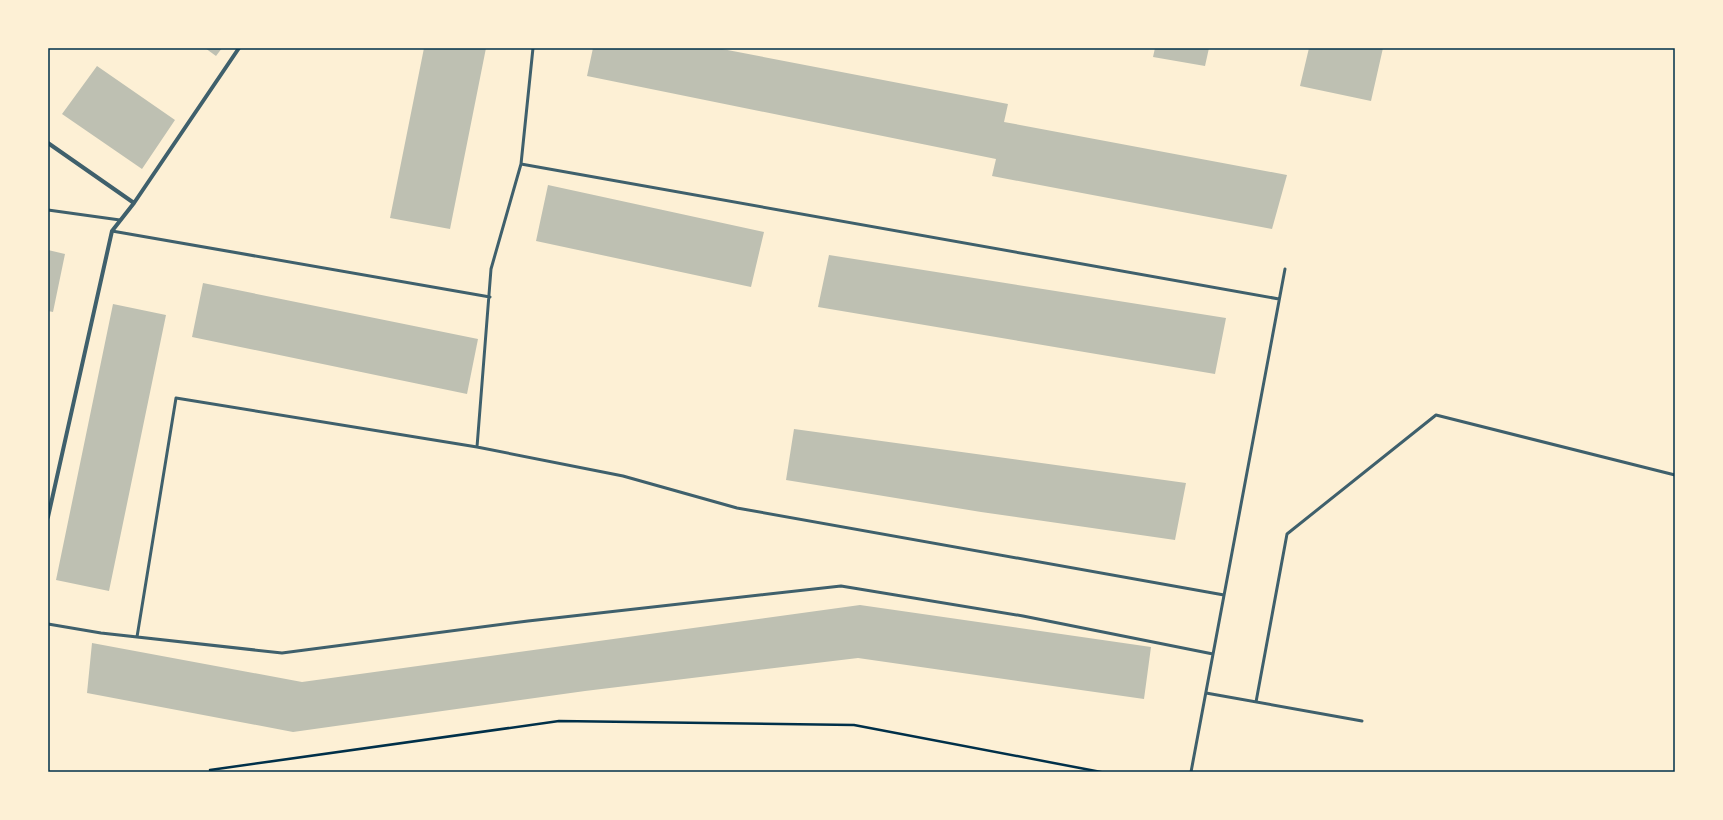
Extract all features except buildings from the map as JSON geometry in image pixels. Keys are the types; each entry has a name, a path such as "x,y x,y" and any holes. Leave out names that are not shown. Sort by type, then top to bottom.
{"street":[{"path":"48,517 112,231 134,203 239,48"},
{"path":"48,143 134,203"}],"lane":[{"path":"477,447 491,269 521,164 533,48"},
{"path":"521,164 1279,299"},
{"path":"48,210 120,220"},
{"path":"112,231 490,297"},
{"path":"1191,772 1285,269"},
{"path":"137,637 176,398 477,447 623,476 737,508 1224,595"},
{"path":"1256,702 1287,534 1436,415 1675,475"},
{"path":"48,624 101,633 282,653 528,622 841,586 1023,616 1213,654"},
{"path":"1206,693 1362,721"}],"path":[{"path":"210,770 567,721 854,724 1101,772"}]}
